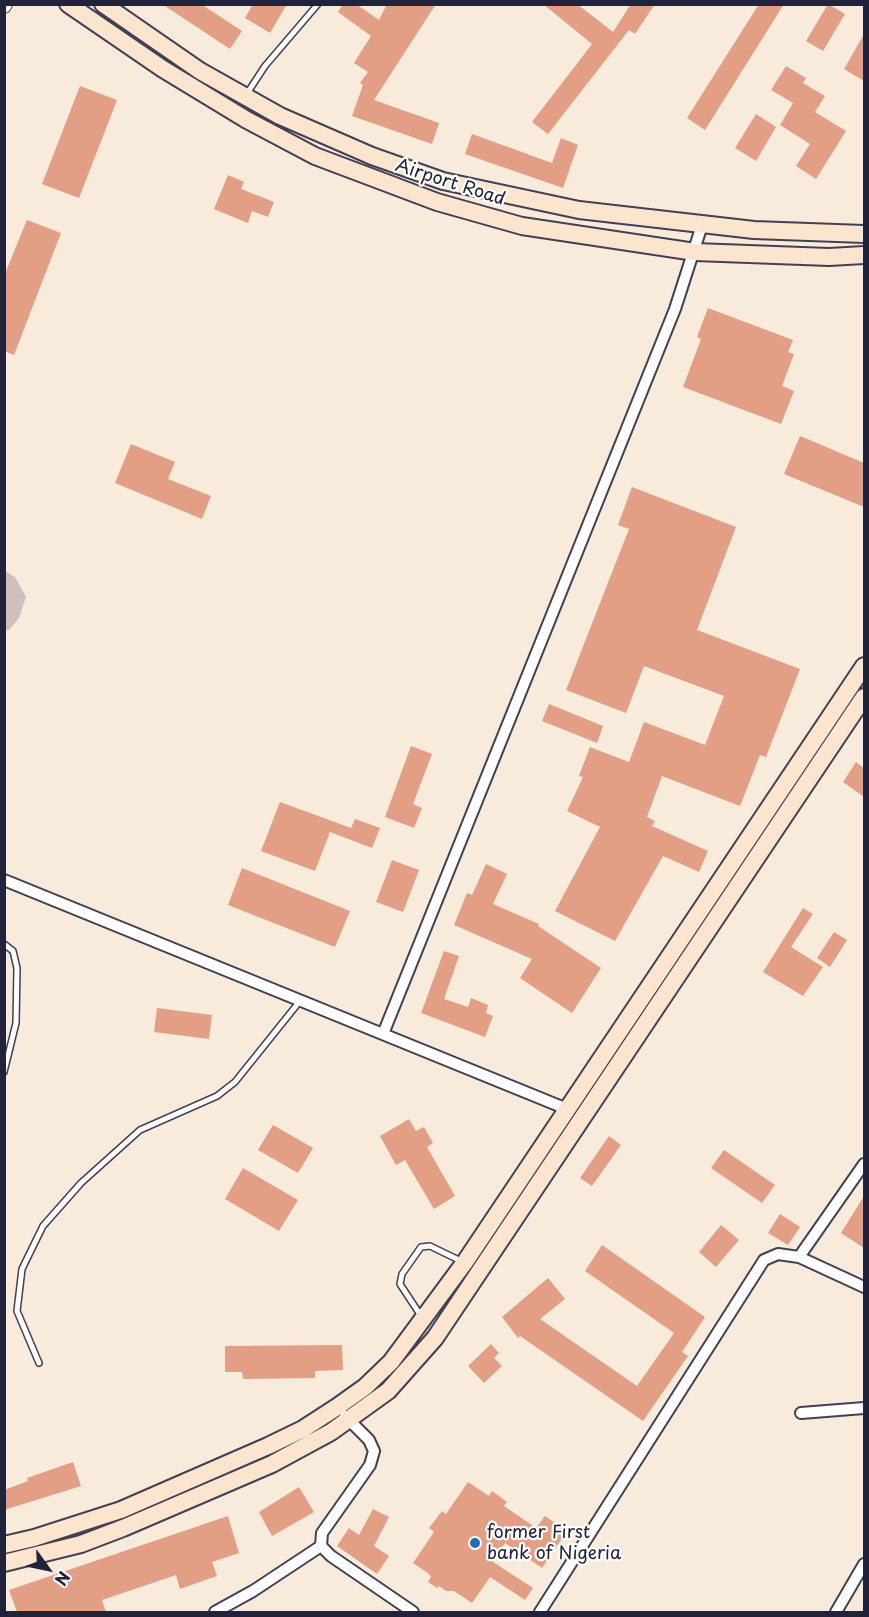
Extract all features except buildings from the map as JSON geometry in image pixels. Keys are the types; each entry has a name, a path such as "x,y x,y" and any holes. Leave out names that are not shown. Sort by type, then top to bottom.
{"main road":[{"name":"Airport Road","path":"68,4 163,69 276,136 315,156 436,202 522,226 695,252 829,257 864,255"},
{"name":"Airport Road","path":"103,4 200,71 280,116 372,156 443,181 579,210 754,230 864,234"},
{"path":"436,202 443,181"},
{"path":"4,1545 34,1538 121,1510 268,1446 303,1429 337,1407 365,1387 391,1362 465,1262 864,666"},
{"path":"4,1563 81,1544 272,1464 349,1420 388,1391 435,1338 864,697"}],"street":[{"path":"383,1034 675,309 702,225"},
{"path":"4,880 567,1109"},
{"path":"799,1257 864,1164"},
{"path":"540,1612 764,1260 778,1254 799,1257 864,1287"},
{"path":"337,1407 369,1440 374,1451 370,1466 322,1533 321,1546 331,1556 413,1612"},
{"path":"801,1413 864,1408"},
{"path":"215,1612 254,1591 321,1546"},
{"path":"836,1612 864,1564"}],"lane":[{"path":"245,97 265,66 318,4"},
{"path":"4,944 13,951 17,968 16,1023 4,1072"},
{"path":"39,1363 16,1311 22,1269 43,1226 81,1182 140,1130 217,1096 236,1082 300,1001"},
{"path":"424,1320 400,1284 402,1274 421,1247 430,1246 465,1262"}],"shaded area":[{"path":"5,571 15,577 26,597 19,618 10,629 5,631"}],"place":[{"name":"former First bank of Nigeria","path":"475,1543"}]}
